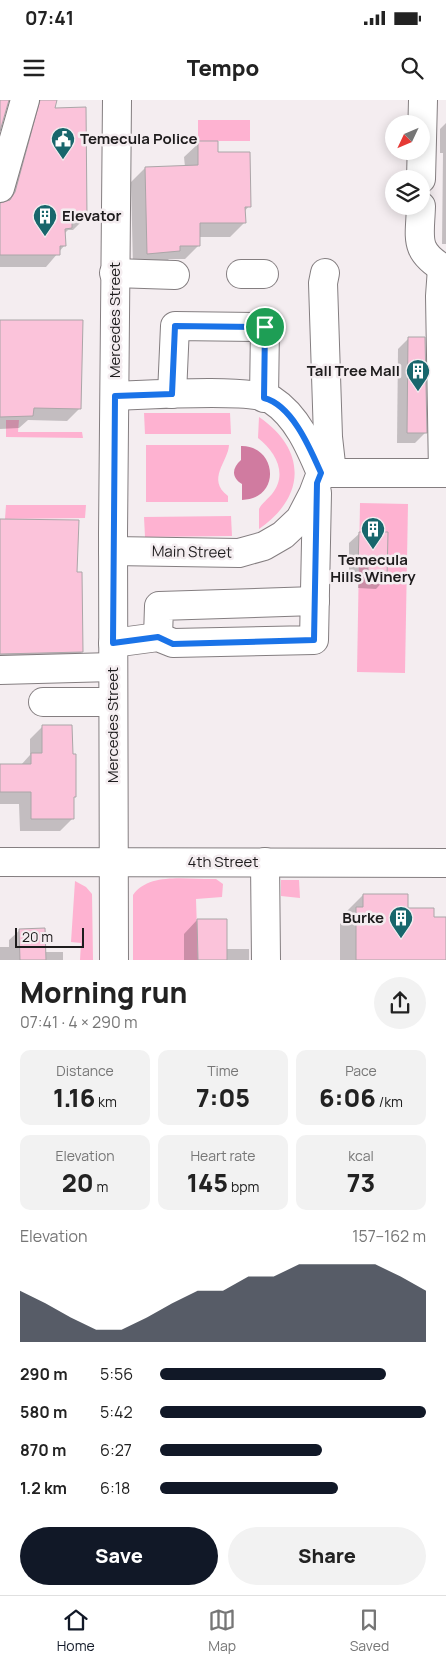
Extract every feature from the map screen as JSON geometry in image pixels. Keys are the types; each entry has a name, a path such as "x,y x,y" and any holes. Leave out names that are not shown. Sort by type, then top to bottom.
{"street":[{"path":"0,188 25,100"},
{"name":"Mercedes Street","path":"114,960 113,551 117,100"},
{"path":"421,170 422,100"},
{"path":"323,476 444,473 440,296 444,269 426,256 420,246 421,215"},
{"path":"114,273 174,275"},
{"path":"0,670 113,655 158,637 173,644 314,640 323,476 328,438 323,283 325,273"},
{"path":"172,394 175,326 265,327 264,398"},
{"path":"115,396 172,394 244,395 271,400 290,417 308,441 323,476"},
{"name":"Main Street","path":"113,551 239,552 264,546 283,535 300,519 323,476"},
{"path":"158,637 159,606 315,602"},
{"path":"43,702 114,702"},
{"name":"4th Street","path":"0,862 446,863"},
{"path":"265,862 266,960"}],"shaded area":[{"path":"198,120 250,120 250,141 198,141"},
{"path":"144,413 230,413 231,434 145,434"},
{"path":"259,417 286,443 295,473 286,502 275,516 259,529 259,509 277,486 279,471 275,457 258,438"},
{"path":"6,420 19,420 18,432 82,432 83,438 6,437"},
{"path":"146,445 229,445 218,477 222,490 228,496 228,502 146,502"},
{"path":"241,446 253,448 262,454 268,462 270,472 269,482 264,491 255,497 242,500 242,484 234,475 234,469 241,460"},
{"path":"360,503 408,504 405,673 357,672"},
{"path":"6,505 86,505 85,518 5,519"},
{"path":"231,516 232,536 145,537 144,517"},
{"path":"171,878 216,879 223,884 222,897 196,899 198,960 133,960 133,895 140,887"},
{"path":"281,880 299,880 300,898 281,896"},
{"path":"75,881 86,887 92,894 93,960 80,960 81,943 71,942"}],"building":[{"path":"0,100 9,100 0,131"},
{"path":"40,100 57,100 55,108 86,107 87,218 72,218 72,228 65,229 66,246 60,246 60,255 0,255 0,203 10,200 15,192"},
{"path":"198,141 218,141 218,152 250,152 251,207 245,207 246,223 200,223 200,246 180,246 180,251 147,254 145,167 198,165"},
{"path":"0,320 83,320 81,409 34,408 33,416 0,417"},
{"name":"Tall Tree Mall","path":"408,337 425,337 427,433 407,433"},
{"path":"0,519 79,520 77,572 82,572 83,652 0,654"},
{"name":"Temecula Hills Winery","path":"359,532 388,532 387,579 368,579 368,567 358,566"},
{"path":"42,725 72,725 73,754 76,754 74,819 31,819 31,792 0,792 0,764 31,764 31,753 42,753"},
{"name":"Burke","path":"363,894 408,894 408,908 434,908 434,917 446,917 446,960 356,960 356,907 363,907"},
{"path":"197,919 227,919 227,960 198,960"},
{"path":"45,928 46,960 20,960 19,929"}],"place":[{"name":"Temecula Police","path":"63,160"},
{"name":"Elevator","path":"45,237"},
{"name":"Tall Tree Mall","path":"418,392"},
{"name":"Temecula Hills Winery","path":"373,550"},
{"name":"Burke","path":"401,939"}],"route":[{"path":"175,326 265,327 264,398 271,400 290,417 308,441 321,473 317,483 314,640 173,644 158,637 113,643 115,396 172,394 175,326"}]}
